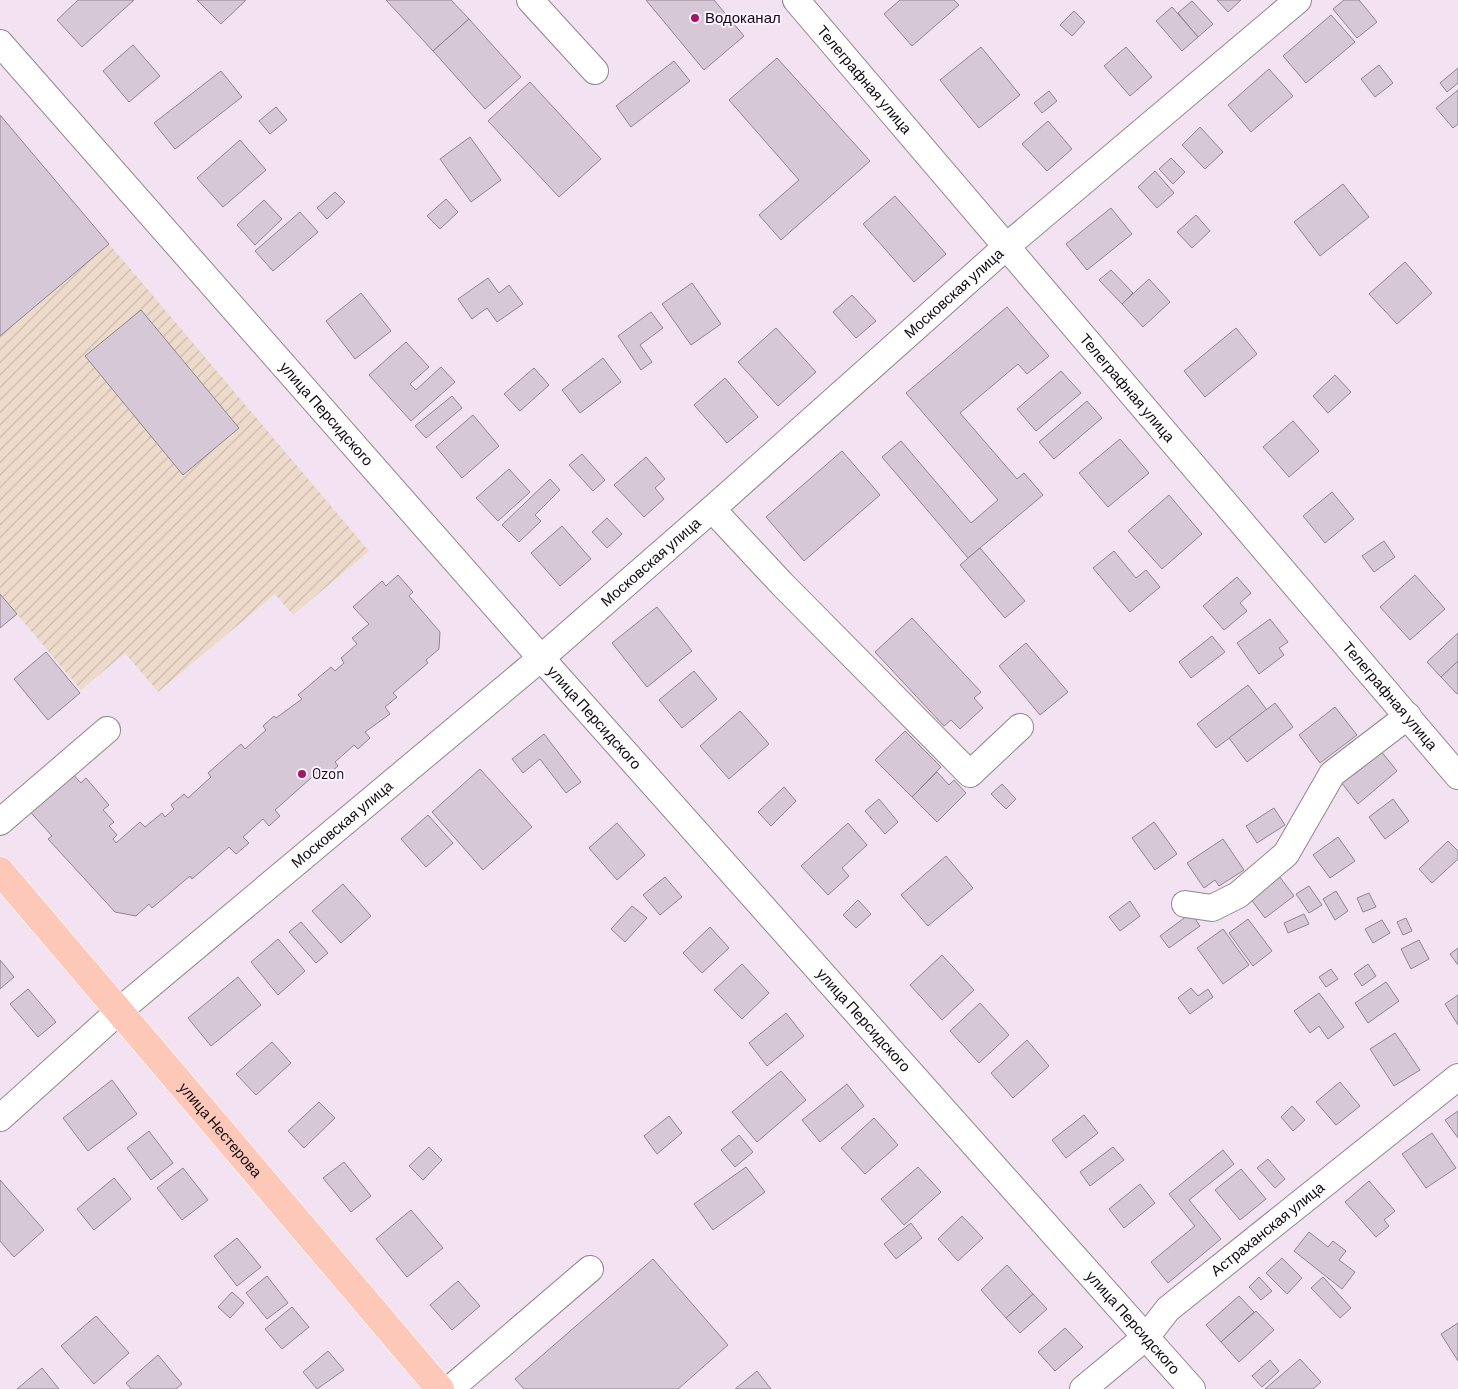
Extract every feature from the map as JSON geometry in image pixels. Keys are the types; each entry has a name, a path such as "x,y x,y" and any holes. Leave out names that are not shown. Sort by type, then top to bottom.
{"main road":[{"name":"улица Нестерова","path":"0,871 440,1389"}],"street":[{"path":"530,0 595,71"},
{"name":"Телеграфная улица","path":"796,0 1458,776"},
{"name":"Московская улица","path":"0,1118 119,1011 541,658 712,510 1007,246 1298,0"},
{"name":"улица Персидского","path":"0,43 541,658 1147,1336 1192,1389"},
{"path":"712,510 782,584 970,774 1020,726"},
{"path":"1185,904 1212,908 1238,894 1286,854 1332,774 1408,716"},
{"path":"0,822 107,730"},
{"name":"Астраханская улица","path":"1083,1389 1147,1336 1168,1309 1458,1076"},
{"path":"450,1389 590,1269"}],"shaded area":[{"path":"0,115 369,551 293,615 275,594 158,692 125,653 81,690 0,594"}],"building":[{"path":"78,0 134,0 82,47 57,20"},
{"path":"197,0 246,0 221,24"},
{"path":"386,0 451,0 469,19 433,51"},
{"name":"Водоканал","path":"646,0 714,0 744,36 704,70"},
{"path":"900,0 954,0 959,5 912,46 884,14"},
{"path":"1217,0 1241,0 1228,12"},
{"path":"1344,0 1359,0 1377,22 1357,38 1333,9"},
{"path":"1192,1 1213,24 1198,37 1178,13"},
{"path":"1172,7 1198,37 1182,51 1156,21"},
{"path":"1074,11 1085,22 1072,36 1060,25"},
{"path":"1331,15 1355,42 1306,83 1283,56"},
{"path":"469,19 521,77 485,109 433,51"},
{"path":"133,45 160,76 129,102 103,71"},
{"path":"981,47 1020,95 979,128 940,80"},
{"path":"1126,47 1152,77 1130,96 1104,66"},
{"path":"777,58 870,161 781,240 759,215 799,180 729,100"},
{"path":"674,61 690,81 631,127 616,106"},
{"path":"1379,65 1393,83 1375,97 1361,79"},
{"path":"1458,68 1458,83 1447,92 1440,83"},
{"path":"1269,69 1293,96 1251,132 1228,105"},
{"path":"221,71 242,97 175,149 154,123"},
{"path":"530,82 601,159 559,197 488,121"},
{"path":"1458,90 1458,124 1453,128 1436,108"},
{"path":"1049,91 1057,101 1042,113 1034,103"},
{"path":"276,107 287,120 270,134 259,121"},
{"path":"0,115 109,244 0,336"},
{"path":"1048,121 1072,149 1047,171 1022,144"},
{"path":"1200,127 1223,152 1205,169 1182,145"},
{"path":"470,137 501,180 471,202 440,159"},
{"path":"240,140 266,170 223,207 197,178"},
{"path":"1171,158 1185,172 1173,184 1159,169"},
{"path":"1155,171 1174,193 1157,208 1138,187"},
{"path":"1343,184 1369,217 1320,256 1294,222"},
{"path":"335,192 345,202 327,219 317,208"},
{"path":"895,196 946,254 914,282 863,224"},
{"path":"446,199 458,212 440,229 427,216"},
{"path":"264,200 282,219 255,245 237,225"},
{"path":"1111,208 1132,234 1087,270 1066,244"},
{"path":"300,212 318,232 273,271 255,251"},
{"path":"1196,215 1210,231 1192,248 1177,232"},
{"path":"1405,262 1432,293 1397,324 1369,294"},
{"path":"1111,270 1133,293 1122,304 1099,280"},
{"path":"488,278 499,293 509,285 523,304 497,322 487,308 472,319 458,299"},
{"path":"1149,279 1170,302 1143,327 1122,304"},
{"path":"692,283 721,324 691,345 662,304"},
{"path":"361,293 391,331 355,359 326,321"},
{"path":"852,295 876,321 856,338 833,312"},
{"path":"1007,307 1049,356 1027,374 1018,364 960,413 1017,479 1024,473 1043,495 968,558 882,457 901,441 971,523 998,500 906,393"},
{"path":"141,310 239,428 183,475 85,356"},
{"path":"651,312 663,328 640,345 652,362 641,370 618,336"},
{"path":"776,328 816,372 778,406 738,362"},
{"path":"1236,328 1257,354 1205,397 1184,371"},
{"path":"406,342 429,367 410,384 416,390 441,367 455,382 411,421 369,375"},
{"path":"603,358 621,382 580,413 562,390"},
{"path":"534,368 549,385 520,411 504,394"},
{"path":"1061,371 1081,393 1036,431 1017,409"},
{"path":"1335,375 1351,392 1328,413 1313,396"},
{"path":"725,378 758,417 727,443 694,405"},
{"path":"452,396 462,408 426,438 415,426"},
{"path":"1087,401 1102,418 1054,459 1039,442"},
{"path":"473,415 499,446 462,478 436,447"},
{"path":"1293,421 1319,451 1289,477 1263,447"},
{"path":"1120,439 1149,473 1108,507 1079,473"},
{"path":"842,451 880,495 804,561 766,517"},
{"path":"582,454 605,480 593,491 569,465"},
{"path":"646,457 665,479 655,488 664,499 644,517 614,485"},
{"path":"509,469 530,492 498,521 476,498"},
{"path":"550,479 560,490 535,515 541,521 519,542 502,525"},
{"path":"1332,492 1354,519 1325,543 1303,516"},
{"path":"1169,495 1202,534 1162,569 1128,531"},
{"path":"607,518 622,534 607,548 592,532"},
{"path":"562,526 591,559 560,586 531,553"},
{"path":"1384,541 1395,557 1374,572 1362,556"},
{"path":"980,548 1025,601 1005,618 960,565"},
{"path":"1114,551 1136,578 1146,570 1160,587 1130,612 1093,568"},
{"path":"398,575 413,592 409,596 440,632 439,649 426,660 428,663 393,693 397,697 385,707 390,714 365,732 370,738 358,749 354,745 335,762 338,766 325,777 320,770 275,810 280,816 269,826 263,819 243,837 249,843 236,854 229,847 192,879 190,876 152,908 149,904 136,916 115,912 48,839 52,836 26,807 69,770 81,783 86,778 109,805 103,810 114,822 109,826 117,835 113,839 116,843 140,822 145,827 162,813 165,817 174,809 171,805 184,794 188,798 211,777 208,773 241,744 245,749 266,730 263,726 274,716 276,718 302,699 298,695 331,667 335,671 344,663 341,658 357,644 352,638 369,624 353,607 382,581 386,586"},
{"path":"1415,575 1445,609 1410,640 1380,607"},
{"path":"1237,577 1251,593 1240,603 1247,611 1224,630 1203,606"},
{"path":"0,594 17,614 0,628"},
{"path":"657,607 692,651 647,687 612,643"},
{"path":"912,618 981,692 974,698 983,708 960,729 951,720 944,726 875,652"},
{"path":"1270,619 1288,642 1279,648 1284,655 1259,674 1237,643"},
{"path":"1458,633 1458,661 1441,677 1427,662"},
{"path":"1212,636 1225,652 1191,678 1179,662"},
{"path":"1026,643 1068,692 1040,715 999,666"},
{"path":"46,652 80,693 48,720 14,679"},
{"path":"1458,661 1458,692 1457,694 1441,677"},
{"path":"694,671 717,699 682,728 659,700"},
{"path":"1248,685 1267,710 1216,748 1197,724"},
{"path":"1275,703 1293,727 1247,762 1229,738"},
{"path":"1335,707 1357,735 1320,763 1299,735"},
{"path":"740,711 769,744 729,779 700,746"},
{"path":"905,731 941,767 912,797 875,760"},
{"path":"544,734 581,782 566,793 540,759 523,773 512,759"},
{"path":"1380,750 1397,771 1358,804 1341,782"},
{"path":"480,769 532,827 483,870 432,812"},
{"path":"937,772 949,785 954,780 966,793 937,822 912,797"},
{"path":"1002,784 1016,799 1006,809 991,794"},
{"path":"784,787 796,801 771,826 758,812"},
{"path":"879,799 898,822 885,834 865,811"},
{"path":"1393,799 1409,821 1385,839 1369,817"},
{"path":"1274,808 1285,825 1257,843 1246,826"},
{"path":"428,815 453,843 426,867 401,839"},
{"path":"1154,822 1177,854 1155,870 1132,838"},
{"path":"617,823 645,855 617,880 589,848"},
{"path":"848,823 867,845 842,868 849,876 828,895 801,866"},
{"path":"1338,837 1355,861 1330,878 1313,855"},
{"path":"1223,839 1244,870 1219,886 1215,880 1204,888 1187,863"},
{"path":"1448,841 1458,851 1458,859 1432,883 1419,869"},
{"path":"946,856 973,888 928,926 901,895"},
{"path":"1279,876 1294,896 1265,918 1250,898"},
{"path":"665,877 682,897 660,915 643,895"},
{"path":"343,884 371,916 341,943 312,911"},
{"path":"1309,886 1322,905 1309,913 1296,894"},
{"path":"1336,891 1348,911 1335,920 1323,899"},
{"path":"1369,893 1376,907 1363,912 1357,898"},
{"path":"858,900 871,914 856,928 843,915"},
{"path":"1130,901 1140,916 1120,931 1109,917"},
{"path":"632,906 647,918 625,942 611,929"},
{"path":"1191,913 1200,926 1169,948 1160,936"},
{"path":"1304,914 1309,924 1288,933 1284,923"},
{"path":"1406,918 1412,931 1403,935 1397,922"},
{"path":"1248,919 1272,951 1253,966 1229,933"},
{"path":"1382,920 1390,933 1373,943 1365,929"},
{"path":"301,922 328,953 316,963 289,932"},
{"path":"710,927 729,948 702,973 683,953"},
{"path":"1223,929 1249,965 1223,984 1197,948"},
{"path":"278,939 305,971 278,995 251,962"},
{"path":"1419,940 1429,959 1411,969 1401,949"},
{"path":"1458,948 1458,965 1450,954"},
{"path":"942,955 974,990 942,1020 910,985"},
{"path":"0,960 14,977 0,989"},
{"path":"742,964 769,993 742,1019 714,990"},
{"path":"1368,964 1376,976 1362,986 1354,974"},
{"path":"1331,969 1338,979 1326,987 1319,977"},
{"path":"238,977 261,1005 211,1046 188,1018"},
{"path":"1386,982 1399,1001 1368,1023 1355,1003"},
{"path":"1191,988 1198,996 1208,989 1213,997 1190,1014 1178,998"},
{"path":"28,989 56,1022 38,1037 10,1004"},
{"path":"1319,993 1344,1027 1328,1039 1319,1026 1310,1033 1294,1011"},
{"path":"1458,995 1458,1025 1445,1004"},
{"path":"980,1003 1009,1035 979,1063 950,1031"},
{"path":"786,1013 804,1036 767,1066 749,1043"},
{"path":"1395,1033 1420,1070 1394,1086 1370,1049"},
{"path":"1027,1040 1049,1066 1013,1098 991,1073"},
{"path":"272,1042 291,1063 256,1095 236,1074"},
{"path":"781,1071 806,1100 757,1142 732,1112"},
{"path":"112,1080 137,1114 88,1151 63,1118"},
{"path":"1340,1082 1360,1106 1336,1125 1316,1102"},
{"path":"847,1084 864,1106 820,1142 802,1120"},
{"path":"319,1102 335,1118 304,1148 288,1131"},
{"path":"1292,1106 1305,1120 1293,1131 1281,1117"},
{"path":"1458,1111 1458,1138 1445,1120"},
{"path":"1084,1115 1098,1133 1066,1158 1052,1140"},
{"path":"669,1116 682,1133 657,1154 644,1136"},
{"path":"874,1118 898,1145 865,1174 841,1148"},
{"path":"149,1131 173,1163 151,1180 127,1148"},
{"path":"1432,1133 1456,1168 1426,1188 1402,1154"},
{"path":"739,1135 753,1152 735,1167 721,1150"},
{"path":"429,1147 442,1160 423,1180 409,1166"},
{"path":"1113,1147 1124,1160 1090,1186 1080,1172"},
{"path":"1223,1150 1234,1164 1189,1200 1221,1239 1168,1283 1151,1262 1195,1226 1169,1194"},
{"path":"1268,1159 1285,1179 1275,1188 1257,1168"},
{"path":"344,1162 371,1196 351,1212 323,1178"},
{"path":"746,1167 765,1192 713,1230 694,1204"},
{"path":"918,1167 941,1192 904,1225 881,1199"},
{"path":"183,1168 208,1200 182,1220 157,1188"},
{"path":"1241,1169 1266,1199 1240,1220 1215,1190"},
{"path":"114,1178 131,1199 94,1230 77,1209"},
{"path":"0,1180 44,1230 14,1257 0,1241"},
{"path":"1369,1181 1395,1211 1384,1220 1389,1226 1376,1237 1345,1202"},
{"path":"1140,1184 1155,1203 1124,1228 1109,1209"},
{"path":"411,1210 443,1248 407,1277 376,1239"},
{"path":"962,1216 983,1238 958,1261 938,1239"},
{"path":"911,1223 922,1238 896,1259 884,1244"},
{"path":"1309,1232 1328,1247 1333,1241 1346,1251 1339,1260 1355,1272 1342,1289 1294,1251"},
{"path":"237,1238 261,1267 237,1286 214,1256"},
{"path":"1282,1258 1302,1278 1287,1294 1266,1273"},
{"path":"653,1259 728,1345 678,1389 524,1389 515,1379"},
{"path":"1007,1265 1033,1294 1006,1318 981,1290"},
{"path":"267,1276 288,1303 267,1319 246,1293"},
{"path":"1259,1277 1272,1291 1261,1300 1249,1287"},
{"path":"1323,1277 1351,1308 1340,1318 1311,1288"},
{"path":"458,1281 480,1306 452,1330 430,1305"},
{"path":"232,1292 244,1303 230,1318 218,1307"},
{"path":"1033,1294 1047,1309 1020,1333 1006,1318"},
{"path":"1239,1296 1254,1312 1221,1342 1206,1325"},
{"path":"292,1307 309,1327 282,1349 265,1329"},
{"path":"1256,1311 1274,1330 1239,1362 1221,1342"},
{"path":"96,1316 129,1353 94,1384 61,1346"},
{"path":"1458,1323 1458,1361 1441,1334"},
{"path":"1065,1328 1083,1347 1055,1371 1038,1352"},
{"path":"328,1351 344,1370 317,1389 303,1372"},
{"path":"158,1355 182,1384 176,1389 131,1389 126,1383"},
{"path":"1300,1359 1321,1382 1313,1389 1265,1389"},
{"path":"1270,1360 1279,1371 1262,1387 1252,1376"},
{"path":"42,1368 59,1389 17,1389"},
{"path":"757,1371 771,1389 735,1389"}],"place":[{"name":"Водоканал","path":"695,18"},
{"name":"Ozon","path":"302,774"}]}
